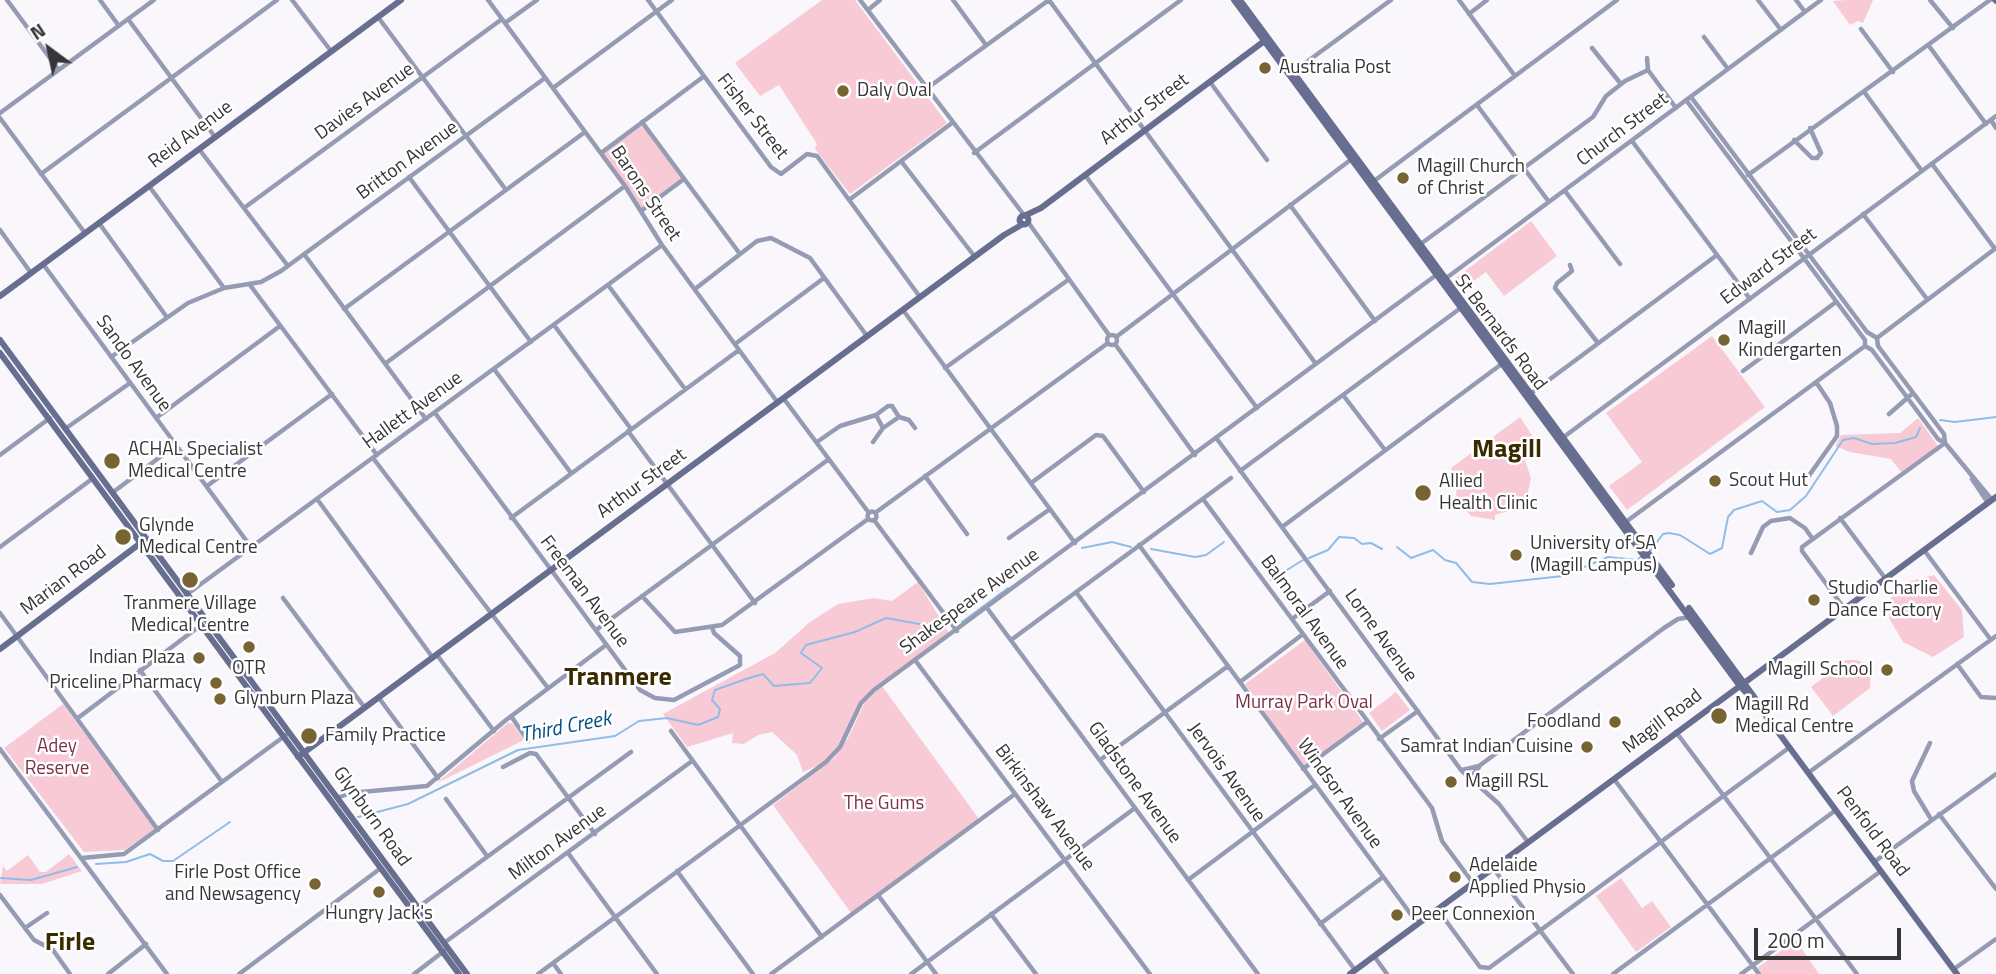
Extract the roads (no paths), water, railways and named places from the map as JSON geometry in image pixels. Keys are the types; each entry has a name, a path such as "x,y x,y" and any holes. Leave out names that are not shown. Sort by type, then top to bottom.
{"main road":[{"name":"Reid Avenue","path":"0,296 401,0"},
{"name":"St Bernards Road","path":"1240,2 1742,683"},
{"name":"Arthur Street","path":"301,755 1266,40"},
{"name":"Glynburn Road","path":"0,340 4,357 51,417 59,434 140,544 204,622 223,655 384,867 459,974"},
{"name":"Glynburn Road","path":"51,417 66,429 147,539 184,596"},
{"name":"Magill Road","path":"1352,972 1528,842 1616,781 1676,732 1992,500"},
{"name":"Marian Road","path":"0,649 147,539"},
{"name":"St Bernards Road","path":"1639,544 1690,617 1742,683"},
{"name":"Glynburn Road","path":"204,622 218,635 286,735"},
{"path":"218,635 223,655"},
{"name":"Penfold Road","path":"1742,683 1955,972"},
{"path":"312,762 317,743"},
{"name":"Glynburn Road","path":"301,755 312,762 384,867"},
{"name":"Glynburn Road","path":"443,948 467,974"}],"street":[{"path":"7,0 59,70"},
{"path":"100,0 119,26"},
{"path":"0,113 153,0"},
{"path":"41,174 277,0"},
{"path":"292,0 331,51"},
{"name":"Barons Street","path":"488,0 625,186 662,245 739,350 817,442 872,513"},
{"name":"Davies Avenue","path":"244,208 422,77 537,0"},
{"name":"Fisher Street","path":"649,0 774,171 781,174 807,154 815,154 920,297"},
{"path":"553,88 672,0"},
{"path":"860,0 1109,335 1116,337"},
{"path":"868,10 880,0"},
{"path":"953,0 986,45"},
{"path":"926,89 1049,0 1316,364"},
{"path":"974,153 1181,0"},
{"path":"1292,74 1391,0"},
{"path":"1459,0 1515,76"},
{"path":"1469,13 1487,0"},
{"path":"1372,183 1617,0"},
{"path":"1758,0 1781,30"},
{"path":"1796,0 1805,12"},
{"name":"Church Street","path":"1444,280 1821,0"},
{"path":"1930,0 1953,27"},
{"path":"1748,175 1810,128 1865,93 1994,0"},
{"path":"378,17 506,190"},
{"path":"128,19 215,137"},
{"path":"1861,29 1893,72"},
{"path":"1704,37 1728,69"},
{"path":"1929,46 1988,122 1996,128"},
{"path":"1592,48 1621,84"},
{"path":"1647,58 1648,70 1676,108"},
{"path":"1418,246 1593,117 1606,96 1621,84 1648,70"},
{"path":"601,153 704,76"},
{"name":"Britton Avenue","path":"111,357 166,316 196,299 224,288 250,285 271,277 545,78"},
{"path":"1210,82 1267,160"},
{"path":"1865,93 1922,171"},
{"path":"1688,99 1748,175 1865,343 1940,440 1992,500"},
{"path":"1688,99 1806,257 1870,336 1877,338"},
{"path":"1477,104 1549,202"},
{"name":"Edward Street","path":"1561,438 1996,116"},
{"path":"0,118 85,233"},
{"path":"642,122 740,254"},
{"path":"849,200 952,124"},
{"path":"1794,140 1812,158 1817,158 1821,153 1810,128"},
{"path":"344,309 585,132"},
{"path":"1632,141 1750,299"},
{"path":"199,149 288,266"},
{"path":"1195,455 1115,344 1116,337 1171,293 1354,158"},
{"path":"901,161 975,257"},
{"path":"1877,338 1995,248 1932,164"},
{"path":"1085,175 1257,408"},
{"path":"409,177 531,342"},
{"path":"641,211 684,179"},
{"path":"149,186 224,288"},
{"path":"386,363 625,186"},
{"path":"1566,191 1620,264"},
{"path":"1290,205 1375,321"},
{"path":"1863,215 1927,299"},
{"path":"99,223 166,316"},
{"path":"0,230 31,273"},
{"path":"695,289 762,238 771,238 806,255 867,337"},
{"name":"Hallett Avenue","path":"184,596 662,245"},
{"path":"303,254 426,419"},
{"path":"1529,395 1717,255"},
{"name":"Sando Avenue","path":"43,264 251,547"},
{"path":"1570,265 1572,271 1556,283 1555,288 1598,343"},
{"name":"Shakespeare Avenue","path":"538,974 832,756 845,738 864,700 915,660 1439,273"},
{"path":"735,344 824,278"},
{"path":"946,368 1068,280"},
{"path":"1825,288 1830,284"},
{"path":"250,285 332,394 487,611 493,614 548,688"},
{"path":"608,285 685,389"},
{"path":"1743,371 1836,302"},
{"path":"1240,471 1463,306"},
{"path":"903,310 1075,543"},
{"path":"554,325 755,603"},
{"path":"156,418 280,326"},
{"path":"1108,343 1109,335"},
{"path":"1624,524 1816,382 1870,336"},
{"path":"1877,338 1878,346 1944,434 1945,443"},
{"path":"957,631 871,520 872,513 1108,343 1115,344"},
{"path":"1872,350 1878,346"},
{"path":"511,518 739,350"},
{"path":"1282,527 1504,362"},
{"path":"494,369 571,473"},
{"path":"1808,477 1837,436 1830,403 1816,382"},
{"path":"59,434 130,383"},
{"path":"1889,414 1913,393"},
{"path":"206,486 332,394"},
{"path":"1343,395 1385,450"},
{"path":"817,442 840,426 876,415 890,406 899,417 909,420 915,428"},
{"name":"Freeman Avenue","path":"435,412 640,690 655,698 674,700 740,665 740,656 714,633 712,627"},
{"path":"876,415 883,428"},
{"path":"0,455 51,417"},
{"path":"873,442 883,428 899,417"},
{"path":"1031,483 1096,435 1103,436 1144,492"},
{"name":"Lorne Avenue","path":"1217,439 1461,770 1499,804 1528,842"},
{"path":"1844,608 1802,551 1804,544 1945,443"},
{"path":"112,493 176,445"},
{"path":"596,630 829,459"},
{"path":"925,476 967,534"},
{"path":"1011,640 1231,478"},
{"path":"0,547 92,479"},
{"path":"317,499 494,731"},
{"name":"Balmoral Avenue","path":"1203,499 1432,808 1444,844 1473,883"},
{"path":"1009,538 1050,509"},
{"path":"1751,553 1763,527 1783,518 1796,521 1812,538"},
{"path":"1840,518 1885,578"},
{"path":"642,596 674,632 727,624 871,520"},
{"name":"Windsor Avenue","path":"1139,545 1418,923"},
{"path":"1924,550 1991,640"},
{"path":"1292,619 1330,591"},
{"name":"Jervois Avenue","path":"1076,592 1320,924 1352,972"},
{"path":"283,598 365,708"},
{"path":"1678,619 1683,607"},
{"name":"Gladstone Avenue","path":"987,608 1258,974"},
{"path":"0,613 158,830"},
{"path":"1473,783 1472,776 1479,766 1678,619 1690,617"},
{"path":"78,719 204,622"},
{"path":"1240,682 1303,634"},
{"path":"1808,773 1996,636"},
{"path":"337,798 343,794 422,788 438,778 510,716 606,645"},
{"name":"Birkinshaw Avenue","path":"915,660 1150,974"},
{"path":"1957,664 1981,696 1996,698"},
{"path":"1100,760 1228,666"},
{"path":"139,670 222,782"},
{"path":"379,698 438,778"},
{"path":"1379,739 1418,711"},
{"path":"510,716 528,741"},
{"path":"1303,769 1367,722"},
{"path":"671,731 822,937"},
{"path":"1676,732 1857,974"},
{"path":"81,858 124,854 286,735"},
{"path":"1930,743 1912,781 1913,791 1931,819"},
{"path":"1437,909 1485,969 1541,931 1790,747"},
{"path":"0,749 167,974"},
{"path":"503,767 532,752 539,757 595,834"},
{"path":"415,909 631,752"},
{"name":"Milton Avenue","path":"414,974 443,948 692,761"},
{"path":"1461,770 1479,766"},
{"path":"1874,862 1996,774"},
{"path":"1616,781 1759,974"},
{"path":"1188,880 1315,785"},
{"path":"771,974 1015,794"},
{"path":"446,799 487,856"},
{"path":"911,974 1135,808"},
{"path":"1613,974 1836,810"},
{"path":"1939,814 1996,889"},
{"path":"568,853 657,974"},
{"path":"239,974 384,867"},
{"path":"1493,868 1573,974"},
{"path":"1741,974 1881,871"},
{"path":"677,872 752,974"},
{"path":"1320,924 1383,877"},
{"path":"0,895 34,940 53,950 71,974"},
{"path":"878,895 936,974"},
{"path":"25,928 47,913"},
{"path":"991,914 1036,974"},
{"path":"1955,972 1996,939"},
{"path":"108,974 146,944"},
{"path":"1374,957 1387,974"},
{"path":"553,963 561,974"}],"waterway":[{"name":"Third Creek","path":"1940,420 1955,422 1996,417"},
{"name":"Third Creek","path":"1651,550 1663,534 1669,533 1680,535 1710,554 1722,548 1728,517 1734,510 1762,501 1777,512 1790,510 1806,496 1843,440 1854,438 1872,444 1895,443 1916,437 1920,428"},
{"name":"Third Creek","path":"1309,558 1328,550 1339,537 1354,538 1362,544 1371,543 1382,549"},
{"name":"Third Creek","path":"1082,548 1112,542 1131,547"},
{"name":"Third Creek","path":"1151,549 1195,557 1206,555 1224,542"},
{"name":"Third Creek","path":"1397,547 1411,558 1433,550 1445,560 1456,563 1472,582 1490,584 1563,576 1608,557 1637,560 1642,556"},
{"name":"Third Creek","path":"1271,580 1303,560"},
{"name":"Third Creek","path":"962,622 1008,588"},
{"name":"Third Creek","path":"358,817 408,804 518,750 615,736 639,721 667,718 698,725 718,717 720,709 712,700 715,690 746,679 763,674 774,686 810,683 822,668 801,653 806,645 855,632 886,618 936,627"},
{"name":"Third Creek","path":"96,864 126,862 150,854 163,861 173,861 230,822"},
{"name":"Third Creek","path":"0,878 31,880 77,867"}],"place":[{"name":"Australia Post","path":"1265,68"},
{"name":"Daly Oval","path":"843,91"},
{"name":"Magill Church of Christ","path":"1403,178"},
{"name":"Magill Kindergarten","path":"1724,340"},
{"name":"ACHAL Specialist Medical Centre","path":"112,461"},
{"name":"Scout Hut","path":"1715,481"},
{"name":"Allied Health Clinic","path":"1423,493"},
{"name":"Glynde Medical Centre","path":"123,537"},
{"name":"University of SA (Magill Campus)","path":"1516,555"},
{"name":"Tranmere Village Medical Centre","path":"190,580"},
{"name":"Studio Charlie Dance Factory","path":"1814,600"},
{"name":"OTR","path":"249,647"},
{"name":"Indian Plaza","path":"199,658"},
{"name":"Magill School","path":"1887,670"},
{"name":"Priceline Pharmacy","path":"216,683"},
{"name":"Glynburn Plaza","path":"220,699"},
{"name":"Magill Rd Medical Centre","path":"1719,716"},
{"name":"Foodland","path":"1615,722"},
{"name":"Family Practice","path":"309,736"},
{"name":"Samrat Indian Cuisine","path":"1587,747"},
{"name":"Magill RSL","path":"1451,782"},
{"name":"Adelaide Applied Physio","path":"1455,877"},
{"name":"Firle Post Office and Newsagency","path":"315,884"},
{"name":"Hungry Jack's","path":"379,892"},
{"name":"Peer Connexion","path":"1397,915"}],"district":[{"name":"Magill","path":"1507,451"},
{"name":"Tranmere","path":"618,679"},
{"name":"Firle","path":"70,944"}],"park label":[{"name":"Murray Park Oval","path":"1304,703"},
{"name":"Adey Reserve","path":"57,758"},
{"name":"The Gums","path":"884,804"}]}
